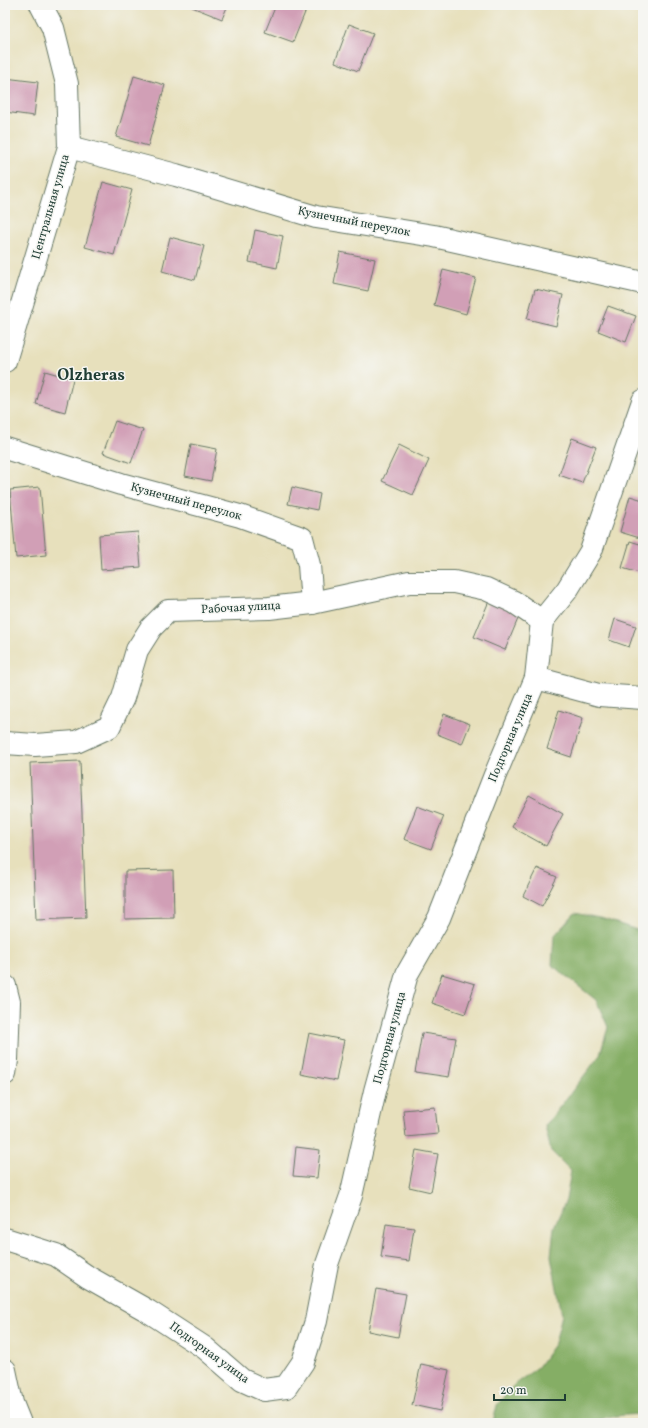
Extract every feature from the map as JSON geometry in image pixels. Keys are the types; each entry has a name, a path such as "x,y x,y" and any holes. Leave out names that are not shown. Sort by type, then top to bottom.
{"street":[{"name":"Центральная улица","path":"5,361 69,147 67,84 53,28 41,5"},
{"name":"Кузнечный переулок","path":"69,147 176,175 316,217 434,236 643,283"},
{"path":"542,621 567,590 591,551 643,400"},
{"name":"Кузнечный переулок","path":"5,448 121,484 240,516 302,538 309,565 312,603"},
{"name":"Рабочая улица","path":"5,743 36,745 76,742 109,727 123,698 137,650 151,628 168,611 269,608 312,603 409,582 454,582 486,589 514,602 542,621"},
{"name":"Подгорная улица","path":"5,1239 56,1255 88,1277 148,1311 205,1348 242,1380 264,1390 286,1387 303,1362 316,1321 327,1264 351,1196 375,1091 407,974 440,918 495,775 536,678 542,621"},
{"path":"536,678 599,695 643,698"},
{"path":"5,986 9,1002 7,1060 5,1074"},
{"path":"5,1370 12,1403 20,1423"}],"green space":[{"path":"575,913 604,919 643,932 643,1414 603,1418 592,1423 493,1423 497,1405 515,1384 538,1367 555,1343 562,1315 551,1256 554,1227 566,1200 571,1171 551,1151 545,1126 600,1055 608,1027 596,1000 552,965 554,936"}],"building":[{"path":"192,5 228,5 222,19 192,7"},
{"path":"276,5 292,5 306,10 293,42 265,32"},
{"path":"349,24 373,33 358,71 335,62"},
{"path":"134,76 165,85 148,146 116,137"},
{"path":"5,78 38,82 34,116 5,112"},
{"path":"103,182 132,190 114,255 85,247"},
{"path":"255,230 283,236 277,268 249,262"},
{"path":"170,237 204,246 195,280 162,271"},
{"path":"340,252 375,259 368,291 334,284"},
{"path":"443,270 476,278 466,314 434,305"},
{"path":"535,289 563,295 556,326 527,319"},
{"path":"608,306 636,316 626,342 598,331"},
{"path":"45,371 73,379 65,412 36,404"},
{"path":"115,421 143,430 131,463 103,453"},
{"path":"572,438 596,447 582,483 559,475"},
{"path":"191,444 217,449 211,481 185,476"},
{"path":"399,445 429,460 413,495 382,481"},
{"path":"40,487 46,555 16,558 10,490"},
{"path":"292,487 320,494 317,510 288,504"},
{"path":"630,496 643,500 643,539 620,532"},
{"path":"138,532 141,567 101,570 99,535"},
{"path":"630,541 643,545 643,574 622,568"},
{"path":"489,601 520,614 505,650 474,637"},
{"path":"615,619 636,626 629,647 609,640"},
{"path":"559,710 583,718 571,757 547,749"},
{"path":"444,714 470,724 462,744 437,734"},
{"path":"80,761 86,918 36,920 30,763"},
{"path":"529,795 563,814 546,846 512,827"},
{"path":"417,806 444,816 431,849 404,839"},
{"path":"537,868 557,877 542,906 523,896"},
{"path":"173,870 174,918 125,919 125,871"},
{"path":"442,974 475,984 465,1014 432,1003"},
{"path":"309,1033 344,1040 336,1081 301,1074"},
{"path":"422,1033 456,1038 449,1077 415,1072"},
{"path":"435,1107 438,1134 406,1137 403,1110"},
{"path":"296,1147 320,1150 317,1178 293,1176"},
{"path":"416,1150 438,1154 431,1192 409,1187"},
{"path":"386,1224 414,1228 409,1261 381,1257"},
{"path":"376,1289 406,1294 398,1337 368,1331"},
{"path":"421,1364 449,1370 440,1411 412,1405"}],"district":[{"name":"Olzheras","path":"91,376"}]}
